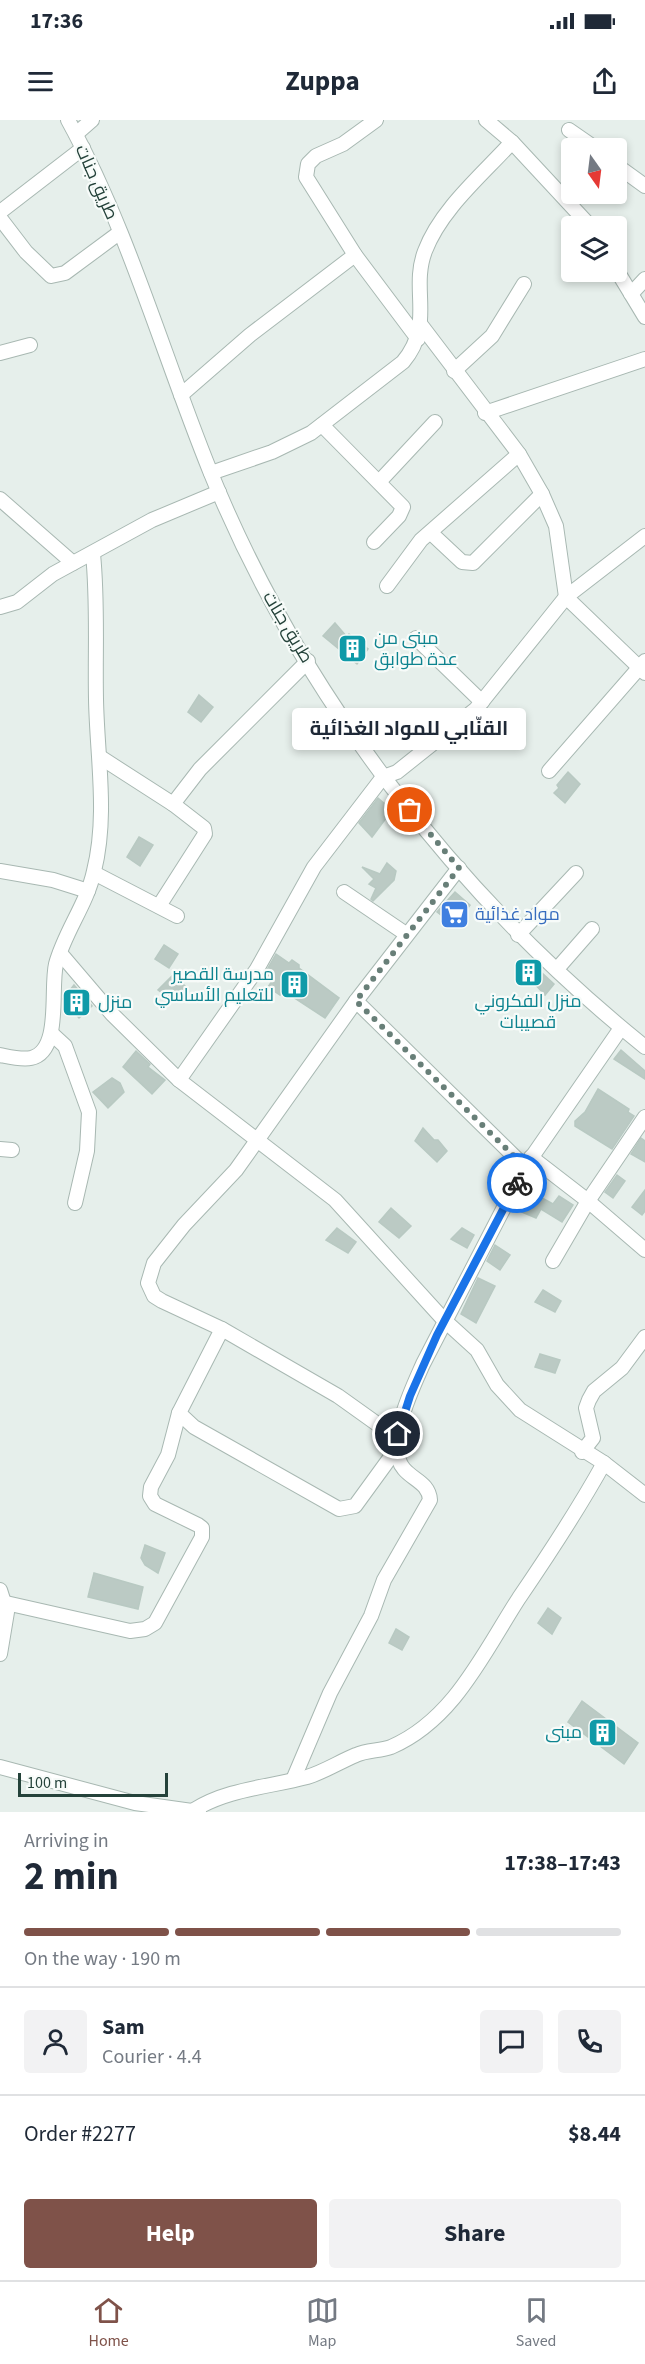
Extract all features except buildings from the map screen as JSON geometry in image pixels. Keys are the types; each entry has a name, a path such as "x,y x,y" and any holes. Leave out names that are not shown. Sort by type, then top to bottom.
{"street":[{"name":"طريق جنات","path":"68,120 83,148 119,233 219,492 272,601 308,661 382,777 459,868 518,935 645,1047"},
{"path":"76,134 92,120"},
{"path":"376,120 343,144 316,156 308,164 305,172 321,204 355,255 418,339"},
{"path":"486,120 512,142 581,216"},
{"path":"569,130 581,138"},
{"path":"211,473 272,452 322,425 396,369 409,355 418,339 421,325 421,271 428,244 453,207 512,142"},
{"path":"0,212 83,148"},
{"path":"627,173 645,186"},
{"path":"0,218 26,252 51,276 65,273 119,233"},
{"path":"181,395 250,334 355,255"},
{"path":"631,294 645,279"},
{"path":"624,282 645,317"},
{"path":"454,371 492,336 524,284"},
{"path":"421,325 485,413 519,454 542,494 556,526 566,597 643,667 549,771"},
{"path":"0,353 30,345"},
{"path":"485,413 645,359"},
{"path":"379,482 435,422"},
{"path":"322,425 403,509 374,542"},
{"path":"387,586 422,540 519,454"},
{"path":"0,607 8,606 24,597 38,585 73,563 168,512 219,492"},
{"path":"431,532 462,562 473,563 542,494"},
{"path":"0,499 73,563"},
{"path":"179,1080 256,969 314,867 382,777 397,772 482,702 566,597 645,536"},
{"path":"0,1055 26,1059 35,1057 47,1048 52,1034 52,989 60,953 94,873 101,815 96,701 98,621 93,554"},
{"path":"416,638 482,702"},
{"path":"173,804 200,769 308,661"},
{"path":"100,757 173,804 204,828 206,834 201,845 159,906"},
{"path":"398,1434 369,1419 338,1396 222,1329 162,1301 154,1296 148,1283 154,1263 178,1232 224,1186 356,1001 459,868"},
{"path":"0,871 53,880 88,891"},
{"path":"94,873 177,916"},
{"path":"518,935 576,873"},
{"path":"344,892 406,934"},
{"path":"557,969 592,929"},
{"path":"60,953 112,1014 179,1080 334,1200 444,1320 477,1350 497,1385 520,1410 582,1452 604,1463 645,1495"},
{"path":"356,1001 528,1162 588,1201 645,1250"},
{"path":"179,1413 209,1436 339,1509 355,1506 395,1451 410,1396 444,1320 528,1162 621,1028"},
{"path":"52,1034 65,1046 89,1112 87,1151 75,1203"},
{"path":"553,1261 588,1201 645,1117"},
{"path":"6,1603 130,1631 144,1629 155,1623 202,1537 201,1528 198,1525 155,1504 150,1496 151,1487 168,1455 179,1413 222,1329"},
{"path":"582,1452 592,1438 586,1408 589,1400 594,1391 622,1368 645,1337"},
{"path":"293,1780 330,1693 371,1616 384,1580 430,1500 426,1488 402,1467 395,1451"},
{"path":"0,1767 135,1803 197,1811 220,1797 322,1772 358,1754 388,1748 411,1738 453,1700 580,1506 604,1463"},
{"path":"0,1590 6,1603 0,1654"}],"way so far":[{"path":"410,810 459,868 356,1001 525,1167 517,1183"}],"place":[{"name":"مبنى من عدة طوابق","path":"353,648"},
{"name":"القنّابي للمواد الغذائية","path":"410,810"},
{"name":"مواد غذائية","path":"454,914"},
{"name":"منزل الفكروني قصيبات","path":"528,972"},
{"name":"مدرسة القصير للتعليم الأساسي","path":"295,984"},
{"name":"منزل","path":"77,1002"},
{"name":"مبنى","path":"603,1732"}],"route":[{"path":"398,1434 423,1364 517,1183"}]}
